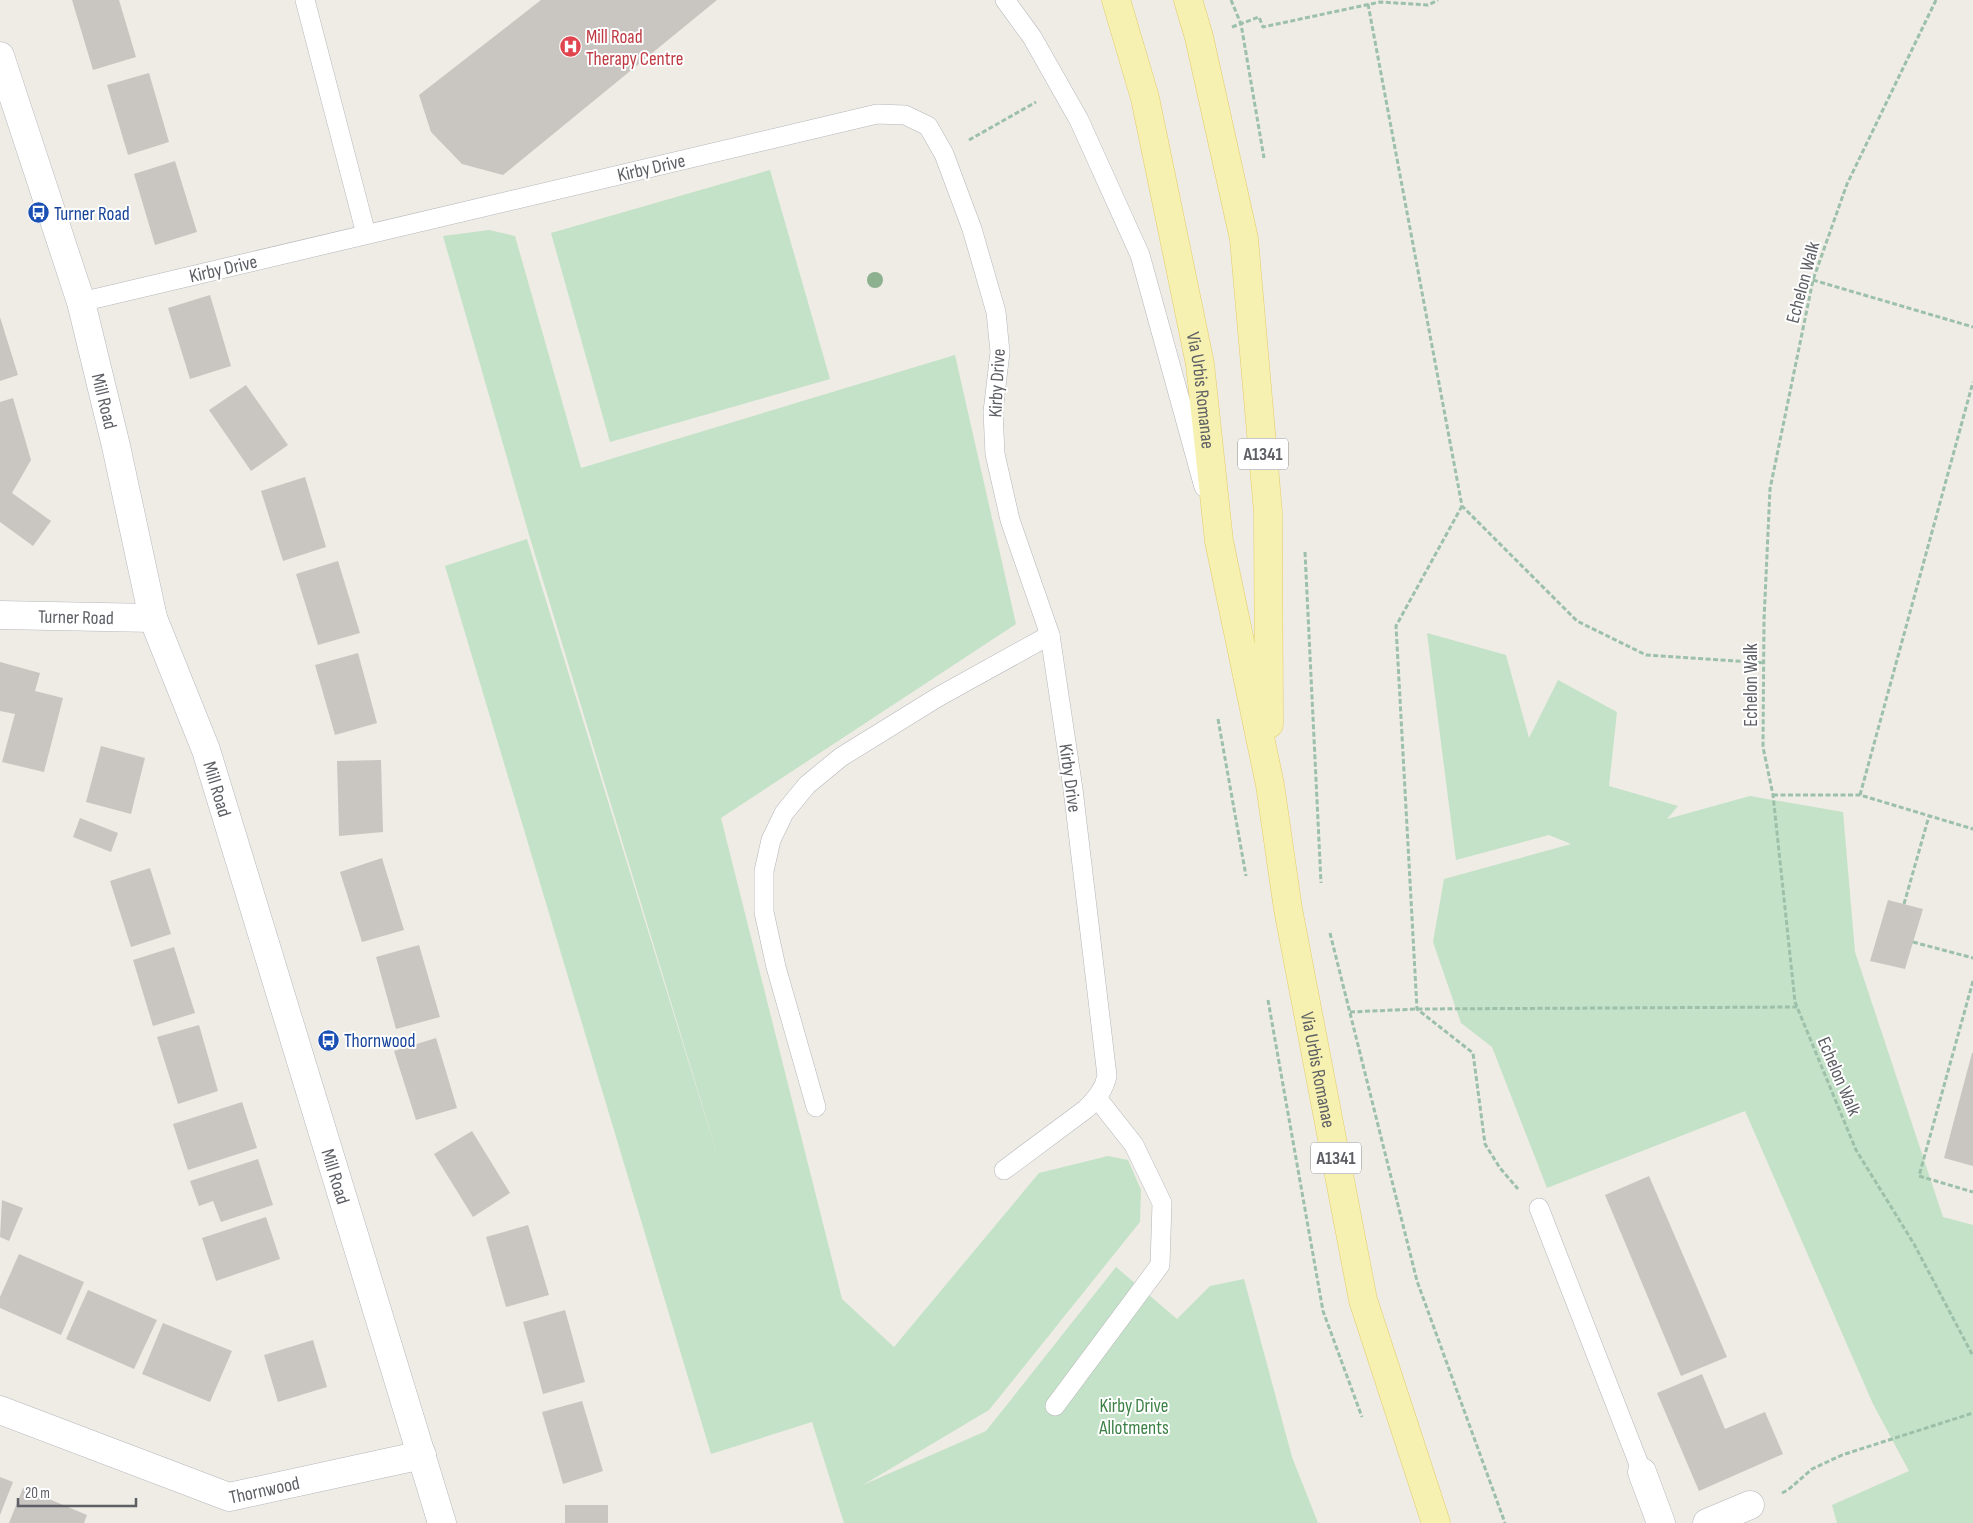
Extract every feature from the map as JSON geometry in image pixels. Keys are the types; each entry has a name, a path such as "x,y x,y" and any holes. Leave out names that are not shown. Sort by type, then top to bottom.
{"main road":[{"name":"Via Urbis Romanae","path":"1116,0 1145,98 1200,364 1219,541 1270,785 1288,910 1363,1300 1436,1523"},
{"name":"Via Urbis Romanae","path":"1188,0 1199,37 1244,239 1268,512 1270,785"}],"street":[{"name":"Mill Road","path":"0,56 81,302 116,446 153,618 206,750 442,1523"},
{"name":"Turner Road","path":"0,615 153,618"},
{"name":"Thornwood","path":"0,1410 228,1497 422,1455"},
{"path":"1642,1472 1662,1523"},
{"path":"1706,1523 1750,1505"}],"lane":[{"path":"305,0 366,234"},
{"path":"1004,0 1032,37 1079,120 1140,255 1172,378 1219,541"},
{"name":"Kirby Drive","path":"81,302 877,114 905,114 928,126 944,154 972,229 996,312 1000,352 993,412 995,454 1010,520 1050,634 1073,789 1107,1076 1105,1085 1097,1098 1086,1109 1004,1170"},
{"path":"816,1107 776,967 764,912 764,871 771,840 784,813 807,785 842,756 938,697 1050,634"},
{"path":"1055,1406 1160,1265 1162,1203 1134,1145 1097,1098"},
{"path":"1539,1208 1642,1472"}],"path":[{"path":"1231,0 1241,24 1265,166"},
{"path":"1424,0 1428,5"},
{"name":"Echelon Walk","path":"1936,0 1847,184 1813,280 1770,489 1764,620 1763,747 1773,795 1797,1007 1856,1150 1914,1244 1973,1356"},
{"path":"1368,4 1462,506 1577,621 1646,655 1765,663"},
{"path":"944,154 1039,101 1034,93"},
{"path":"1813,280 1973,327"},
{"path":"1860,795 1973,382"},
{"path":"1462,506 1396,626 1417,1008 1473,1053 1485,1144 1500,1168 1539,1208"},
{"path":"1305,551 1322,892"},
{"path":"1217,710 1247,885"},
{"path":"1773,795 1860,795 1973,829"},
{"path":"1904,904 1929,816"},
{"path":"1329,929 1417,1281 1505,1523"},
{"path":"1913,942 1973,958"},
{"path":"1973,981 1918,1176 1973,1192"},
{"path":"1266,992 1323,1311 1364,1422"},
{"path":"1350,1012 1417,1008 1797,1007"},
{"path":"1750,1505 1788,1490 1812,1469 1842,1455 1973,1413"}],"green space":[{"path":"770,170 830,379 610,442 551,233"},
{"name":"Kirby Drive Allotments","path":"489,230 515,236 581,468 955,355 1016,624 721,818 842,1299 894,1347 1039,1173 1108,1156 1128,1160 1141,1190 1140,1222 989,1410 863,1485 986,1431 1116,1267 1177,1319 1210,1286 1244,1279 1292,1457 1318,1523 844,1523 812,1422 711,1454 445,566 527,539 725,1180 530,538 443,236"},
{"path":"1427,633 1506,655 1529,738 1558,680 1617,712 1609,786 1678,806 1667,819 1750,796 1843,812 1855,952 1943,1217 1973,1225 1973,1523 1837,1523 1832,1505 1909,1471 1873,1404 1745,1111 1547,1188 1492,1047 1461,1023 1433,942 1444,879 1571,844 1549,835 1456,860"}],"building":[{"path":"72,0 119,0 136,57 93,70"},
{"name":"Mill Road Therapy Centre","path":"541,0 717,0 503,175 462,164 431,132 419,95"},
{"path":"149,73 169,142 128,155 107,85"},
{"path":"175,161 197,232 155,245 134,174"},
{"path":"210,295 231,366 190,379 168,308"},
{"path":"0,317 18,375 0,381"},
{"path":"246,385 288,445 251,471 209,410"},
{"path":"13,398 31,460 12,493 51,521 33,546 0,522 0,402"},
{"path":"305,477 326,547 283,561 261,491"},
{"path":"338,561 360,633 318,645 296,574"},
{"path":"358,653 377,723 335,735 315,665"},
{"path":"0,662 40,673 35,691 63,698 44,772 2,762 15,714 0,711"},
{"path":"101,746 145,758 131,814 86,802"},
{"path":"381,760 383,832 339,836 337,761"},
{"path":"80,818 118,833 111,852 73,837"},
{"path":"382,858 404,930 362,942 340,872"},
{"path":"150,868 171,934 131,947 110,881"},
{"path":"1888,900 1923,909 1905,969 1870,961"},
{"path":"419,945 440,1017 396,1029 376,957"},
{"path":"174,947 195,1013 153,1026 133,960"},
{"path":"199,1025 218,1091 178,1104 157,1037"},
{"path":"436,1038 457,1108 416,1120 394,1051"},
{"path":"1973,1053 1973,1166 1944,1158"},
{"path":"242,1102 257,1148 188,1170 173,1124"},
{"path":"472,1131 510,1193 473,1217 434,1154"},
{"path":"258,1159 273,1205 221,1222 213,1201 199,1206 190,1181"},
{"path":"1649,1176 1727,1357 1681,1376 1605,1195"},
{"path":"2,1200 23,1208 9,1241 0,1237"},
{"path":"266,1217 280,1259 216,1281 202,1238"},
{"path":"528,1225 549,1295 506,1307 486,1237"},
{"path":"19,1254 84,1282 61,1335 0,1308 0,1297"},
{"path":"88,1290 157,1320 134,1369 66,1339"},
{"path":"565,1310 585,1382 543,1394 523,1322"},
{"path":"163,1323 232,1351 210,1402 142,1374"},
{"path":"313,1340 327,1387 278,1402 264,1355"},
{"path":"1702,1374 1725,1429 1765,1412 1783,1454 1699,1491 1657,1393"},
{"path":"582,1401 603,1471 563,1484 542,1412"},
{"path":"0,1477 13,1482 0,1515"},
{"path":"23,1488 87,1515 84,1523 9,1523"},
{"path":"565,1505 608,1505 608,1523 565,1523"}],"place":[{"name":"Mill Road Therapy Centre","path":"570,47"},
{"name":"Turner Road","path":"38,213"},
{"name":"Thornwood","path":"328,1040"}]}
